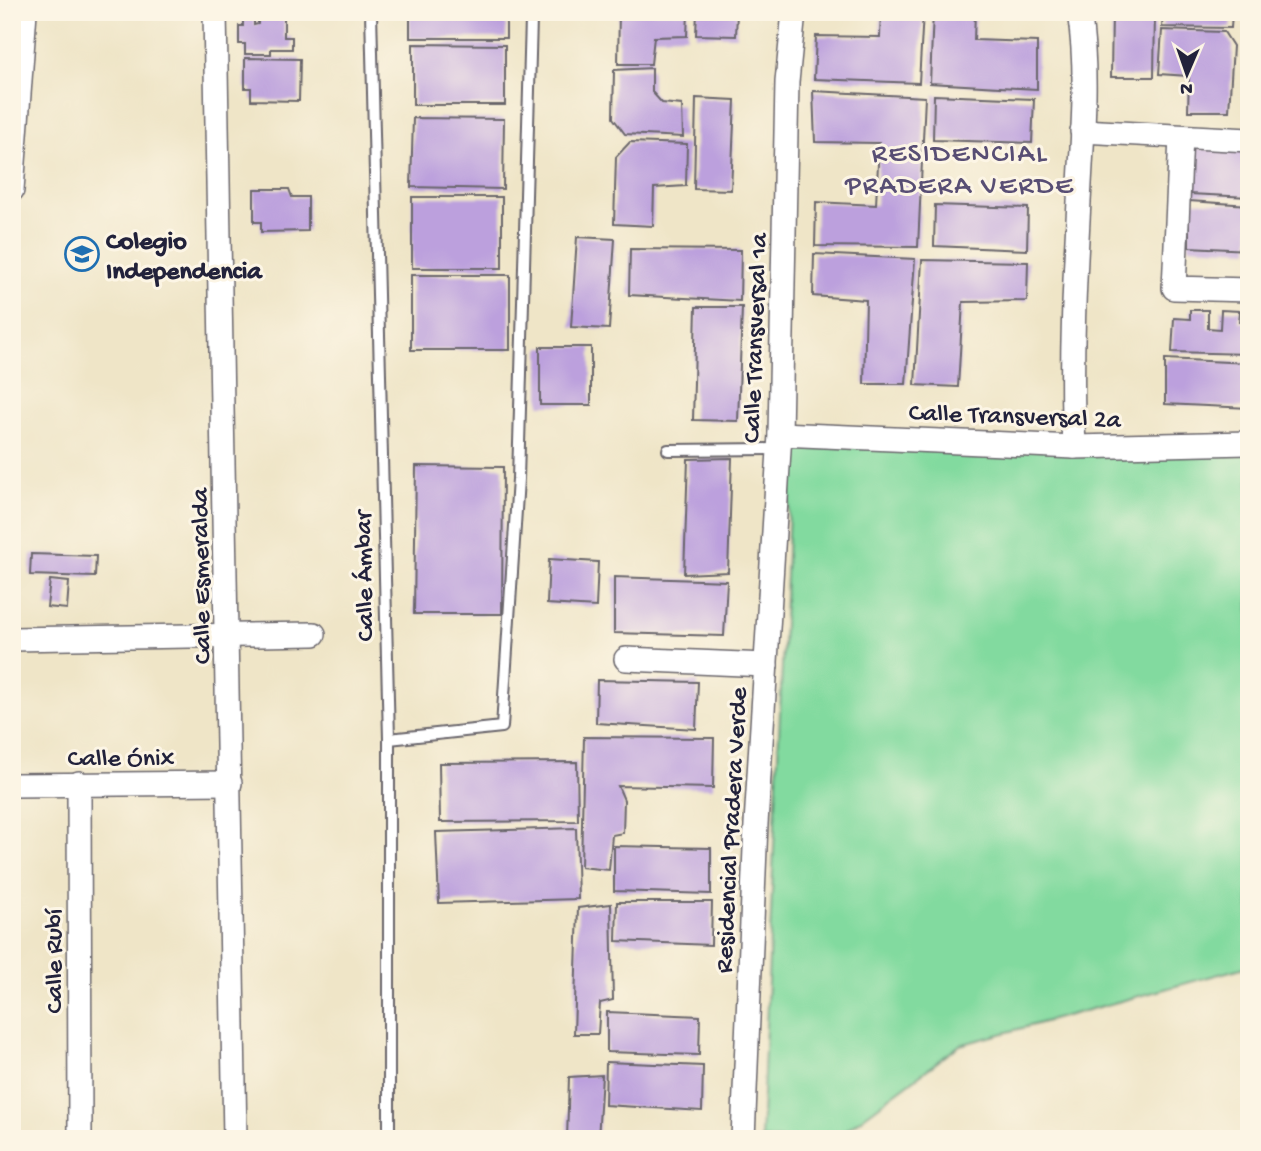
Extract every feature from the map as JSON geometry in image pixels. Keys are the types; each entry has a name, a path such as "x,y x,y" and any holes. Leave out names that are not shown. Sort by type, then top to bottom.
{"street":[{"path":"12,190 25,12"},
{"name":"Calle Esmeralda","path":"215,12 235,1139"},
{"name":"Calle Transversal 1a","path":"766,665 779,441 788,69 794,12"},
{"path":"1074,447 1070,365 1082,131 1082,31 1079,12"},
{"path":"1082,131 1249,140"},
{"path":"1181,137 1174,288 1249,290"},
{"name":"Calle Transversal 2a","path":"779,441 1074,447 1249,443"},
{"path":"12,639 314,634"},
{"name":"Residencial Pradera Verde","path":"626,659 766,665 743,1139"},
{"name":"Calle Rubí","path":"79,783 80,1139"},
{"name":"Calle Ónix","path":"12,785 230,783"}],"lane":[{"name":"Calle Ámbar","path":"371,12 389,739 389,1139"},
{"path":"389,739 502,727 518,479 531,19 528,12"},
{"path":"668,450 779,441"}],"green space":[{"path":"792,442 1249,449 1249,966 960,1045 834,1139 761,1139"}],"building":[{"path":"264,12 284,12 284,37 292,37 292,49 271,49 271,54 245,54 245,44 239,44 239,26 243,26 243,17 254,17 254,25 258,24 258,18 263,19"},
{"path":"410,12 506,12 506,38 410,38"},
{"path":"619,12 688,12 687,36 654,37 651,64 618,64"},
{"path":"697,12 737,12 736,36 696,35"},
{"path":"881,12 923,12 919,83 814,79 816,36 880,37"},
{"path":"933,12 975,12 974,40 1037,42 1037,89 930,83"},
{"path":"1112,12 1155,12 1154,77 1111,77"},
{"path":"1163,12 1232,12 1231,28 1162,27"},
{"path":"1162,30 1224,32 1233,46 1229,111 1188,111 1189,76 1159,74"},
{"path":"413,44 505,45 505,105 413,105"},
{"path":"245,58 300,59 299,101 251,100 251,88 245,88"},
{"path":"652,68 652,92 662,103 682,105 683,137 625,134 613,118 614,70"},
{"path":"813,91 925,97 918,247 815,246 816,202 876,205 879,143 815,142"},
{"path":"934,95 1034,99 1032,143 933,140"},
{"path":"696,98 735,100 731,190 694,189"},
{"path":"413,118 504,119 503,189 411,187"},
{"path":"630,142 687,144 686,186 654,188 653,226 614,224 616,157"},
{"path":"1191,148 1249,151 1249,197 1190,194"},
{"path":"254,189 289,189 292,197 308,197 308,231 261,232 261,222 254,222"},
{"path":"412,197 502,197 502,268 412,268"},
{"path":"1189,201 1249,205 1249,250 1189,247"},
{"path":"935,205 1028,208 1027,250 934,246"},
{"path":"577,237 615,239 609,329 571,327"},
{"path":"630,249 741,250 740,301 629,295"},
{"path":"814,254 915,259 906,384 864,384 866,300 813,296"},
{"path":"922,260 1028,262 1027,301 963,302 958,387 915,385"},
{"path":"411,275 510,275 510,350 411,350"},
{"path":"696,307 742,307 738,421 693,420"},
{"path":"1190,310 1208,310 1208,328 1220,329 1221,310 1240,311 1239,322 1249,322 1249,354 1172,352 1174,318 1190,319"},
{"path":"540,347 591,347 591,405 540,405"},
{"path":"1165,359 1249,363 1249,408 1165,404"},
{"path":"732,458 728,572 684,574 688,459"},
{"path":"416,466 503,467 502,614 414,614"},
{"path":"31,554 96,556 95,577 30,575"},
{"path":"549,559 598,562 596,607 547,604"},
{"path":"614,577 727,581 724,636 614,633"},
{"path":"50,580 69,582 67,609 47,607"},
{"path":"597,680 698,682 696,729 596,723"},
{"path":"584,737 714,738 713,788 618,786 624,800 623,833 612,835 609,870 581,867"},
{"path":"577,762 578,821 440,822 439,763"},
{"path":"576,828 578,899 439,903 436,832"},
{"path":"614,846 711,848 711,894 614,891"},
{"path":"617,902 712,902 711,945 616,941"},
{"path":"611,904 613,1000 600,1003 598,1034 574,1034 578,908"},
{"path":"607,1012 700,1016 699,1055 607,1052"},
{"path":"606,1062 703,1066 702,1111 605,1105"},
{"path":"602,1075 598,1139 567,1139 569,1077"}],"place":[{"name":"Colegio Independencia","path":"82,254"}],"district":[{"name":"RESIDENCIAL PRADERA VERDE","path":"960,167"}]}
